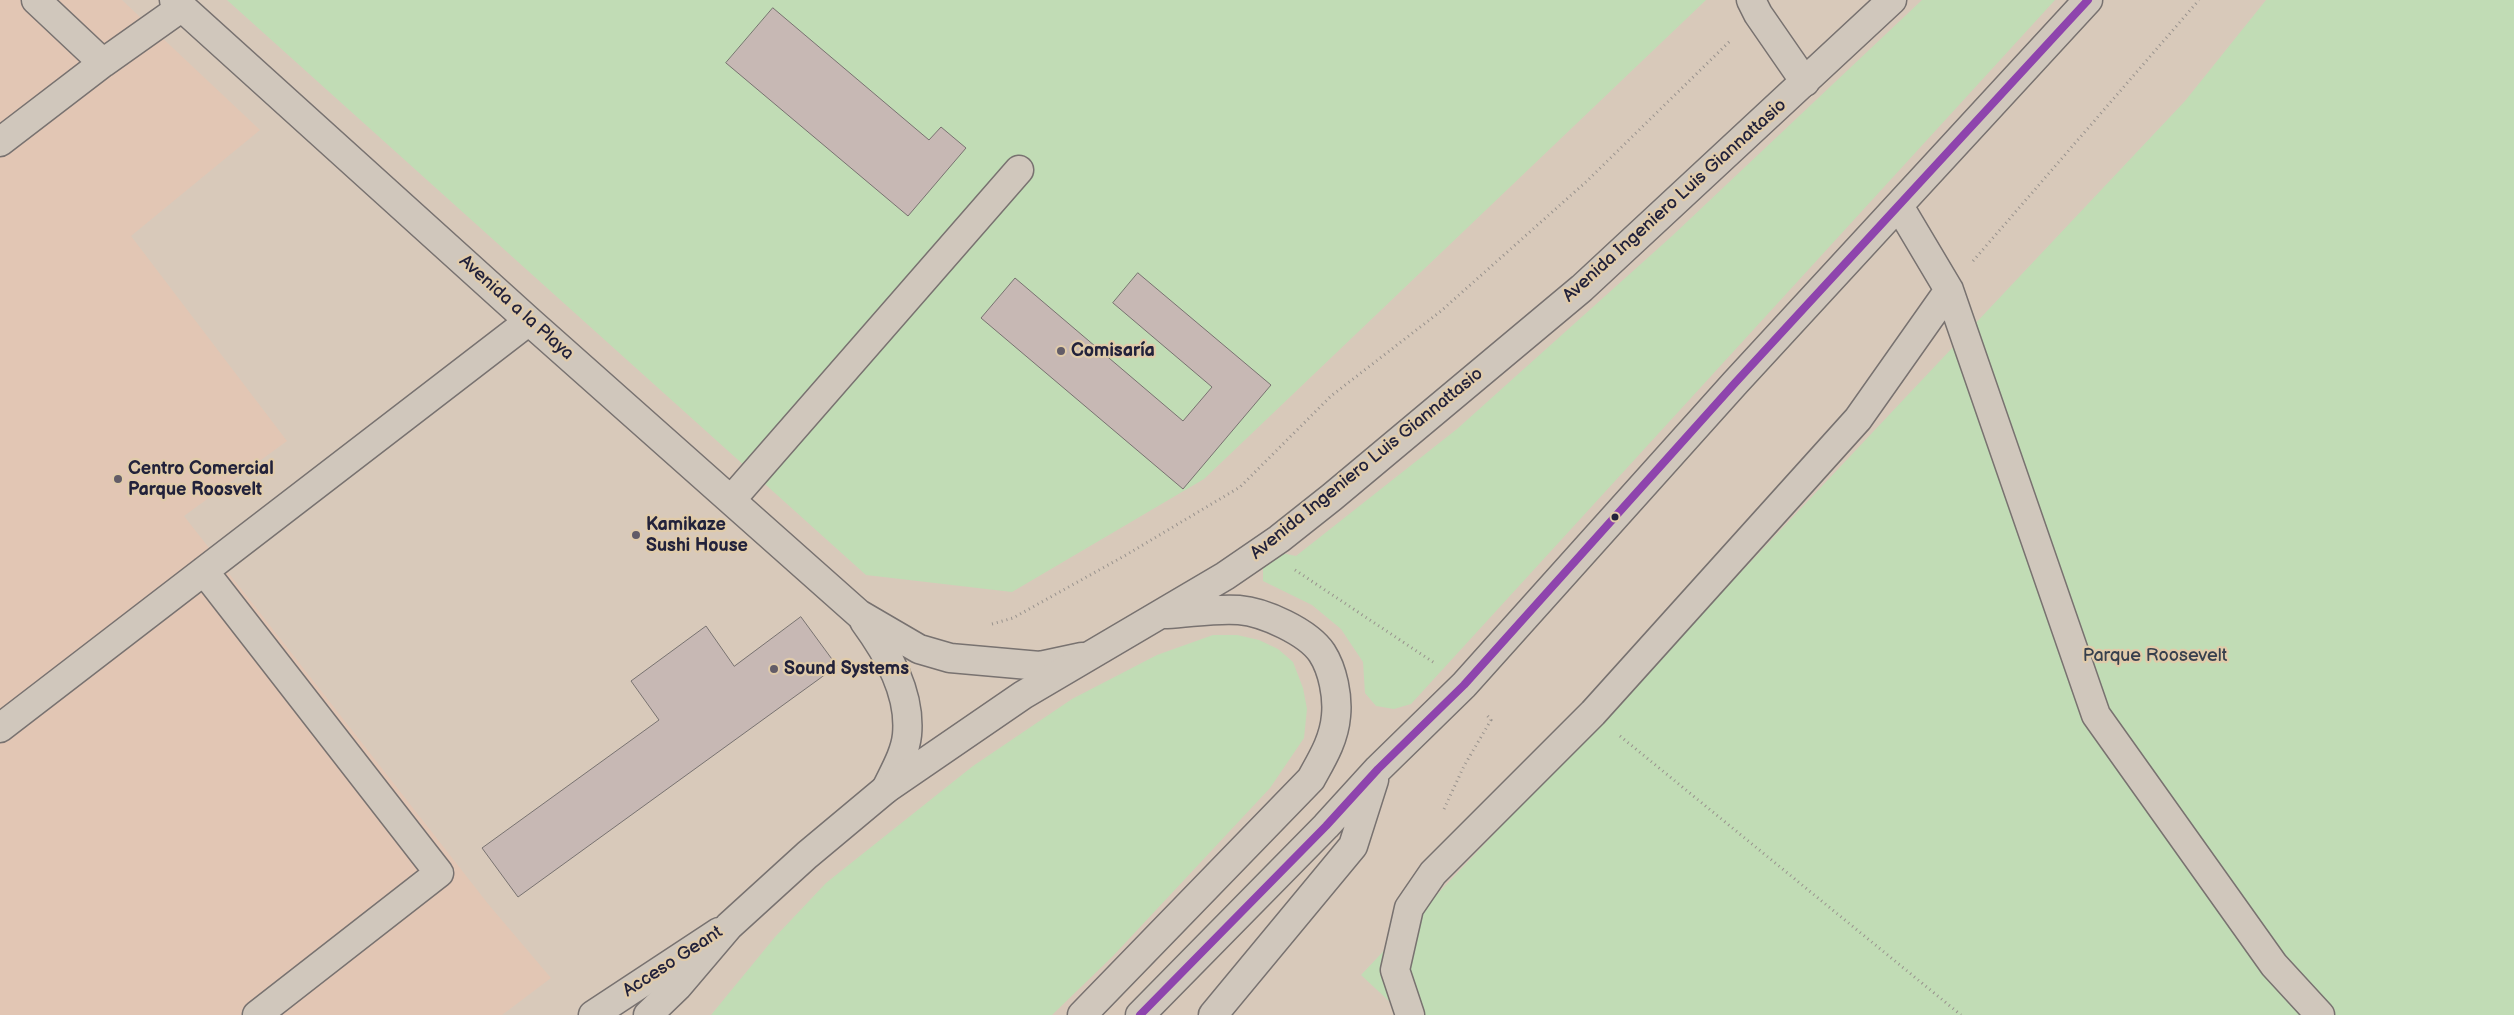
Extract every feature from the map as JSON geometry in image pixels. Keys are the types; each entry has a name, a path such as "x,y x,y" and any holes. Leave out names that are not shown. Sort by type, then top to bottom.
{"main road":[{"path":"36,0 103,63"},
{"name":"Avenida Ingeniero Luis Giannattasio","path":"648,1015 678,986 729,926 807,855 886,789 962,735 1084,657 1164,614 1263,549 1332,497 1582,288 1892,0"},
{"path":"1140,1015 1326,826 1378,769 1464,685 1728,390 2088,0"},
{"path":"0,142 178,3"},
{"name":"Avenida a la Playa","path":"178,3 530,321 859,614"},
{"path":"1754,7 1805,82"},
{"path":"731,500 1019,170"},
{"path":"1899,206 1948,290 2096,715 2274,965 2320,1015"},
{"path":"1410,1015 1395,970 1409,908 1433,873 1593,713 1858,419 1948,290"},
{"path":"0,728 530,321"},
{"path":"204,571 438,872 257,1015"},
{"path":"1082,1015 1311,780 1329,746 1336,715 1333,680 1322,653 1299,633 1270,616 1239,610 1164,614"},
{"path":"859,614 919,648 950,658 1040,666 1084,657"},
{"path":"859,614 887,653 898,678 906,711 907,735 904,749 886,789"},
{"path":"1213,1015 1353,846 1378,769"},
{"name":"Acceso Geant","path":"593,1015 729,926"}],"path":[{"path":"1948,290 2199,0"},
{"path":"985,627 1022,613 1126,555 1240,486 1331,396 1441,311 1587,180 1754,7"},
{"path":"1263,549 1442,668 1464,685 1491,720 1464,766 1440,818"},
{"path":"1593,713 1961,1015"}],"shaded area":[{"name":"Centro Comercial Parque Roosvelt","path":"0,0 122,0 260,130 131,236 287,441 184,516 489,905 551,978 502,1015 0,1015"}],"green space":[{"path":"227,0 1706,0 1204,479 1012,592 866,575"},
{"path":"1922,0 2055,0 1411,704 1394,709 1376,706 1365,693 1363,662 1341,629 1312,605 1263,581 1263,549 1296,556 1457,429 1672,236"},
{"name":"Parque Roosevelt","path":"2266,0 2514,0 2514,1015 1404,1015 1361,975 2185,101"},
{"path":"1213,635 1237,635 1259,640 1278,649 1293,662 1303,688 1307,709 1304,738 1270,788 1113,956 1052,1015 711,1015 775,937 826,883 973,766 1072,699 1157,655"}],"building":[{"path":"773,8 929,140 941,127 966,148 908,216 726,63"},
{"name":"Comisaría","path":"1138,273 1271,385 1183,489 981,318 1015,278 1183,421 1212,387 1113,303"},
{"path":"801,617 837,666 518,897 482,848 659,720 631,681 706,626 734,666"}],"transit line":[{"path":"1140,1015 1326,826 1378,769 1464,685 1735,383 2088,0"}],"place":[{"name":"Comisaría","path":"1061,351"},
{"name":"Centro Comercial Parque Roosvelt","path":"118,479"},
{"name":"Kamikaze Sushi House","path":"636,535"},
{"name":"Sound Systems","path":"774,669"}]}
